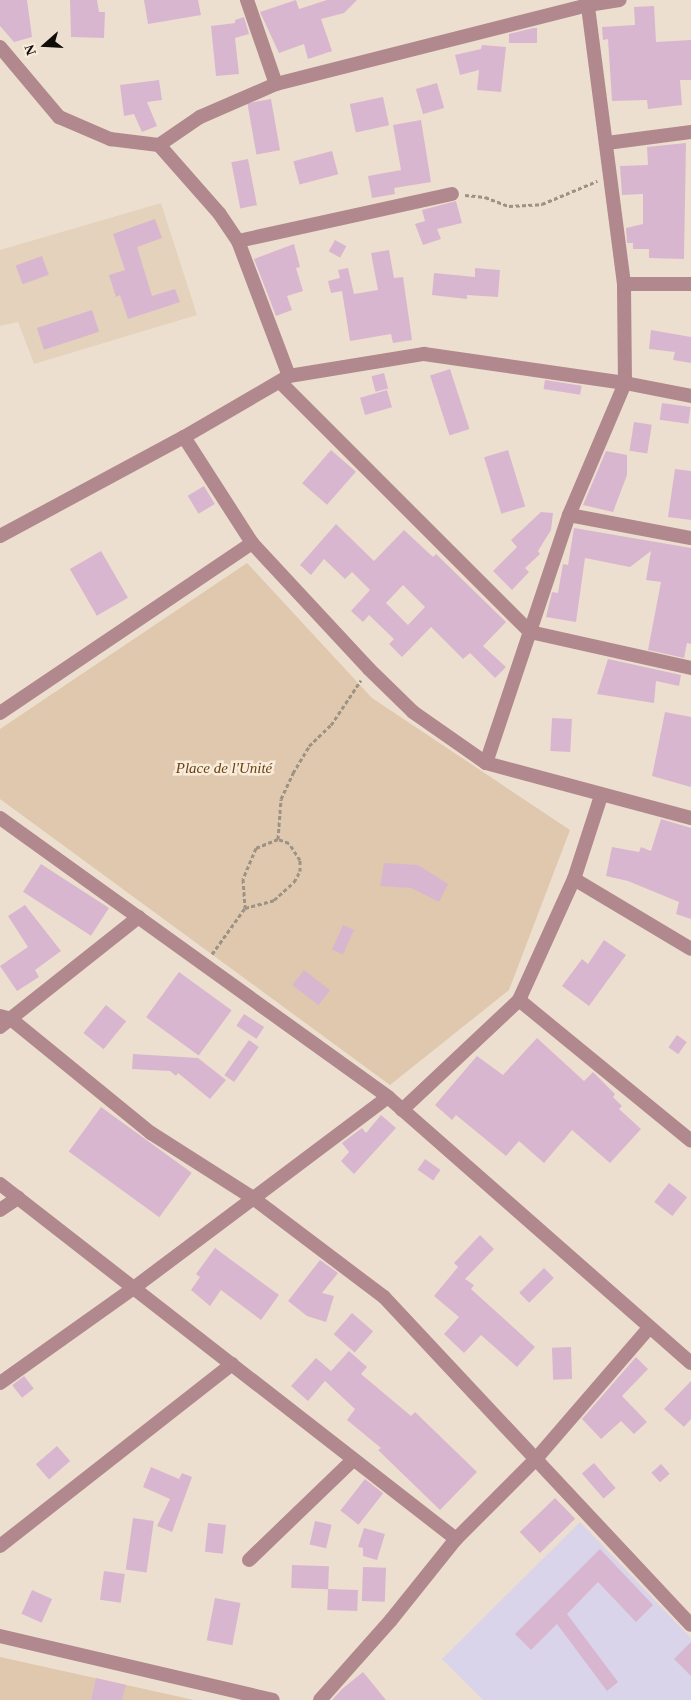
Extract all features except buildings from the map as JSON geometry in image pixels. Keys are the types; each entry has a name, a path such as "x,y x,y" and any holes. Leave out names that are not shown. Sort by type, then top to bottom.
{"street":[{"path":"247,0 276,84"},
{"path":"159,145 200,117 276,84 587,3 620,0"},
{"path":"486,763 569,515 625,383 624,284 607,143 587,3"},
{"path":"0,47 59,117 110,139 159,145 220,213 238,241 284,379 530,632 691,668"},
{"path":"607,143 691,132"},
{"path":"238,241 452,194"},
{"path":"624,284 691,284"},
{"path":"0,536 184,437 284,379 424,354 625,383 691,396"},
{"path":"184,437 252,543 368,669 413,712 486,763 601,796 691,818"},
{"path":"569,515 691,538"},
{"path":"0,713 252,543"},
{"path":"402,1110 519,1000 574,879 601,796"},
{"path":"0,818 388,1097 649,1328 691,1362"},
{"path":"574,879 691,948"},
{"path":"139,917 4,1021 151,1133 253,1198 384,1297 691,1625"},
{"path":"519,1000 691,1141"},
{"path":"0,1383 135,1287 388,1097"},
{"path":"0,1184 135,1287 456,1539"},
{"path":"0,1210 18,1198"},
{"path":"320,1700 391,1620 456,1539 535,1460 649,1328"},
{"path":"0,1546 232,1364"},
{"path":"250,1560 353,1460"},
{"path":"0,1636 273,1700"}],"path":[{"path":"452,194 486,197 509,206 542,204 611,175"},
{"path":"278,839 281,799 293,773 309,746 331,725 368,669"},
{"path":"205,965 245,908 274,900 285,892 300,871 300,860 296,849 278,839"},
{"path":"245,908 242,894 246,864 256,848 278,839"}],"shaded area":[{"path":"161,203 197,315 34,364 18,322 0,326 0,250"},
{"path":"580,1522 691,1638 691,1700 483,1700 442,1659"}],"green space":[{"name":"Place de l'Unité","path":"247,563 372,698 570,830 509,990 390,1085 0,799 0,729"},
{"path":"0,1657 194,1700 0,1700"}]}
